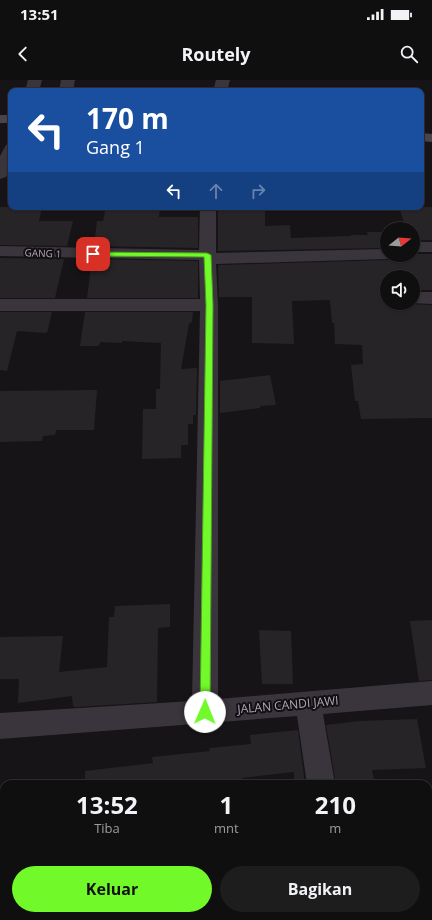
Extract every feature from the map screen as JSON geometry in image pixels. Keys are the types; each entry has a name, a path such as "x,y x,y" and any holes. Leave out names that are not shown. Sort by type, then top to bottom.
{"street":[{"path":"0,174 8,155"},
{"path":"205,712 209,305 207,257 208,210"},
{"path":"420,247 432,247"},
{"name":"GANG 1","path":"0,252 207,257 380,254"},
{"path":"420,298 432,298"},
{"path":"0,305 209,305"},
{"name":"JALAN CANDI JAWI","path":"0,726 205,712 432,693"},
{"path":"308,703 320,780"}],"building":[{"path":"0,207 8,207 8,210 41,210 39,221 73,221 67,246 0,245"},
{"path":"424,207 432,207 432,240 420,240 420,222 404,222 400,210 424,210"},
{"path":"105,210 160,210 159,217 198,217 198,248 94,246 97,221 103,221"},
{"path":"218,210 265,210 265,226 290,225 291,238 368,235 367,232 380,232 380,248 218,251"},
{"path":"420,254 432,254 432,290 420,290 420,270 380,270 380,310 420,310 420,304 432,305 432,418 361,419 358,401 355,401 351,365 363,364 362,345 335,344 334,323 332,323 330,300 292,301 294,344 252,343 252,297 219,297 218,265 380,260 380,262 420,262"},
{"path":"0,258 64,259 55,298 0,298"},
{"path":"92,259 198,261 198,298 87,298"},
{"path":"0,312 52,312 47,333 17,331 7,371 0,370"},
{"path":"85,312 193,312 192,322 189,324 181,369 197,368 196,415 193,415 193,424 188,424 188,445 181,445 181,458 142,459 143,409 156,409 156,389 160,389 161,343 122,341 122,343 100,342 99,346 80,346"},
{"path":"270,375 276,405 260,406 260,408 220,413 220,381"},
{"path":"97,390 94,430 56,430 55,435 43,436 42,441 0,442 0,391"},
{"path":"170,604 170,627 158,628 157,702 76,707 73,706 72,696 18,703 19,679 0,679 0,637 63,636 59,672 107,667 109,617 114,617 115,606"},
{"path":"432,620 432,680 419,681 410,621"},
{"path":"259,630 291,631 293,684 262,684"},
{"path":"417,719 426,768 372,770 374,780 335,780 326,725 360,721"},
{"path":"298,730 304,780 294,780 294,772 242,778 242,780 85,780 85,771 153,763 152,757 210,751 209,748 251,744 250,735"}],"route":[{"path":"93,254 207,255 209,305 205,712"}]}
